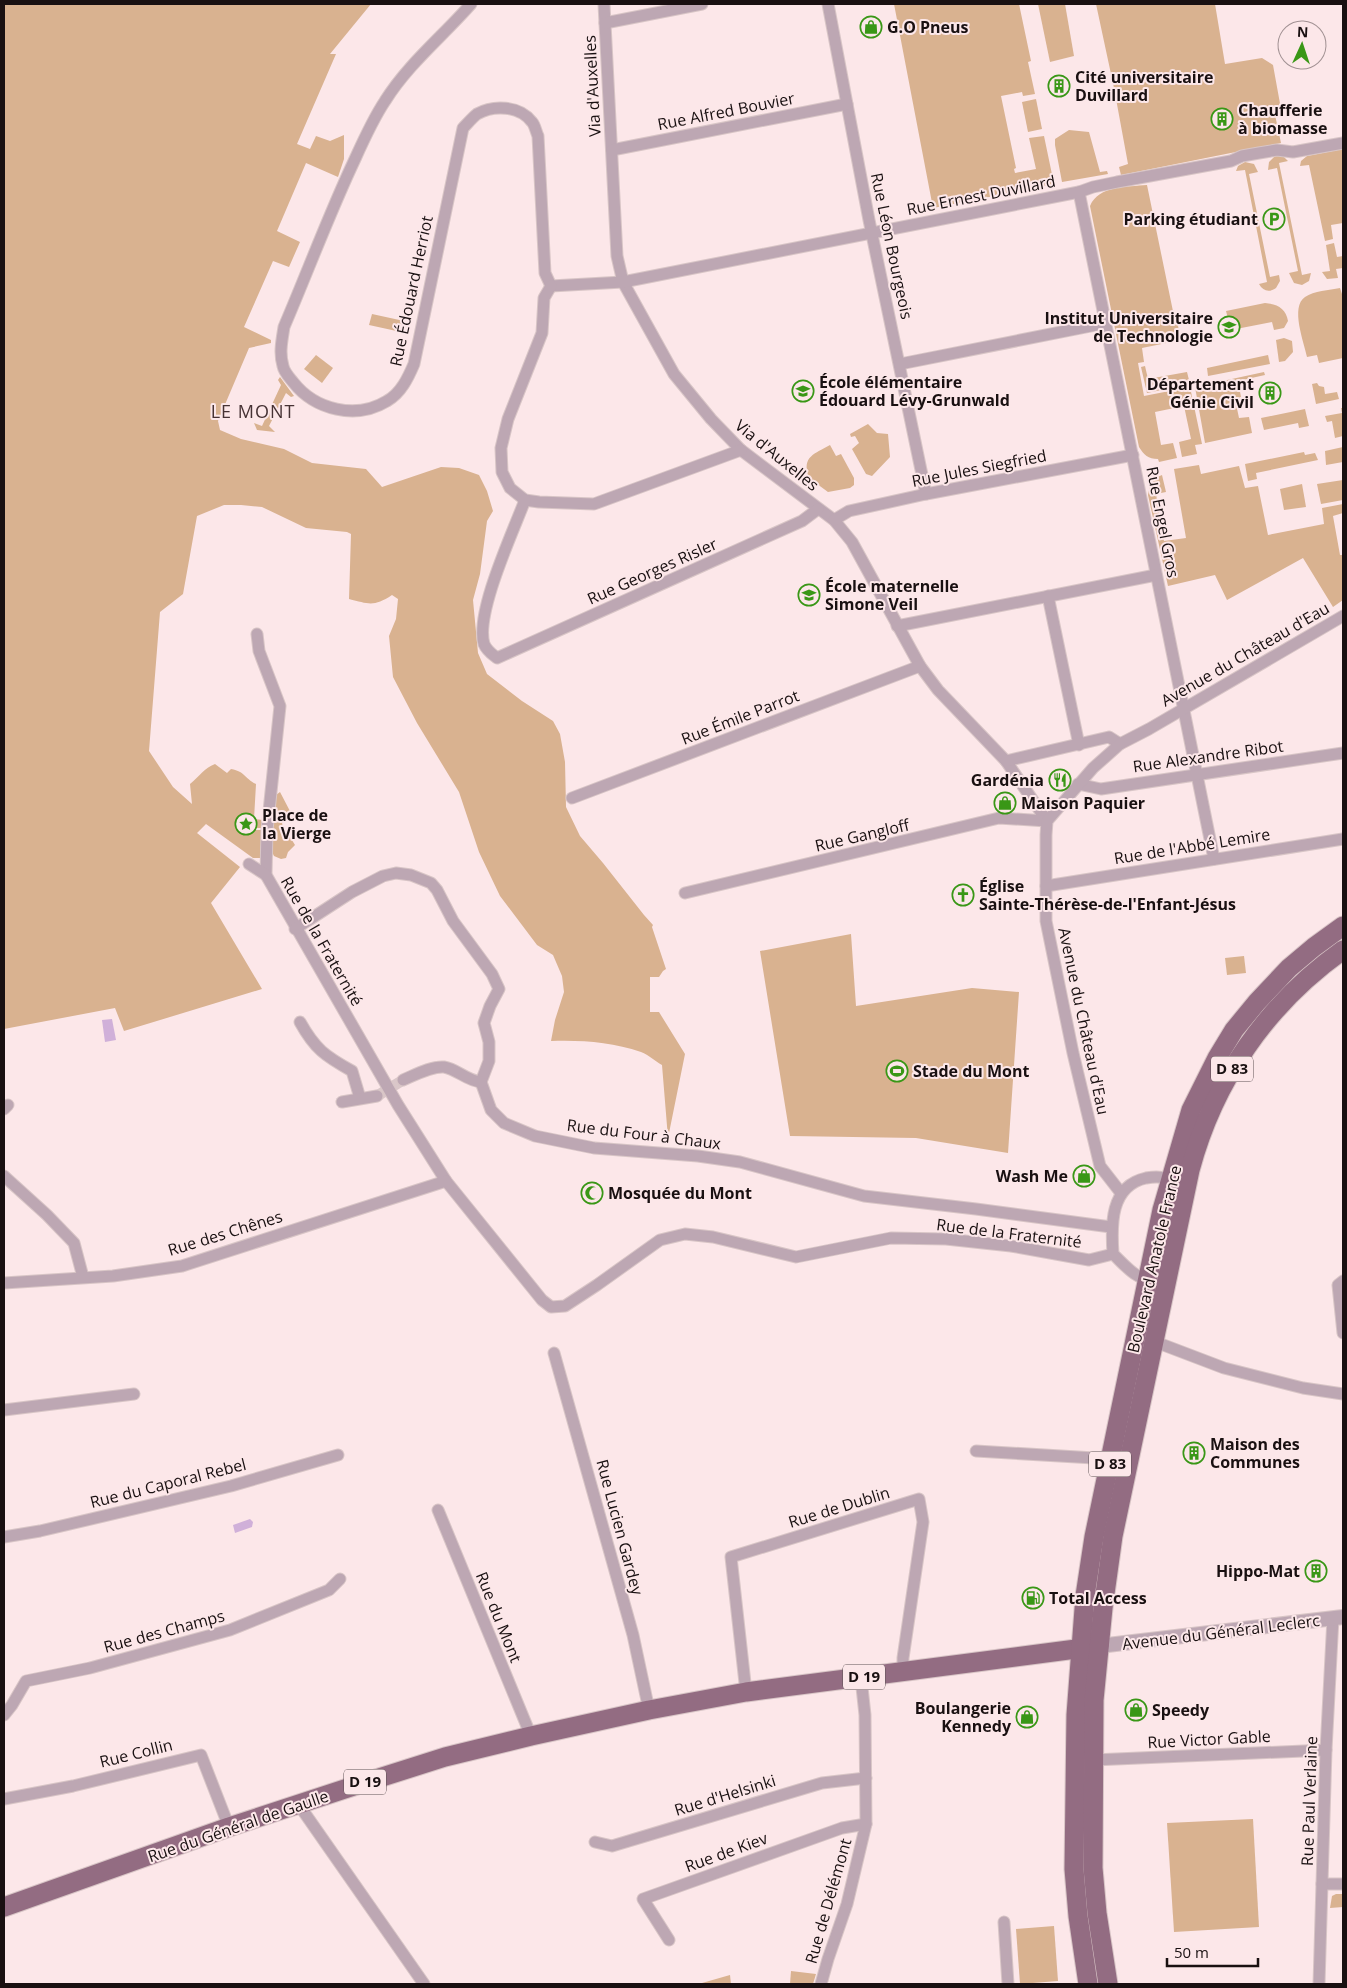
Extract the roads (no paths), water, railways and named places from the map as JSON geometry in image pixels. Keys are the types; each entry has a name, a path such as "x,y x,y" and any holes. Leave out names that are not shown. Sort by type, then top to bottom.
{"main road":[{"name":"Boulevard Anatole France","path":"1099,1646 1113,1536 1153,1341 1157,1280 1170,1181 1191,1110 1217,1058 1234,1030 1257,1002 1289,968 1343,926"},
{"name":"Boulevard Anatole France","path":"1080,1648 1086,1585 1111,1459 1157,1280 1178,1224 1196,1149 1208,1117 1234,1066 1252,1038 1273,1012 1301,983 1343,950"},
{"name":"D 19","path":"649,1710 746,1692 1099,1646"},
{"name":"D 83","path":"1099,1646 1094,1700 1093,1868 1097,1913 1108,1984"},
{"name":"D 83","path":"1080,1648 1076,1715 1074,1869 1078,1916 1088,1984"},
{"name":"Rue du Général de Gaulle","path":"4,1907 228,1827 445,1757 649,1710"}],"street":[{"name":"Rue Édouard Herriot","path":"470,4 400,81 374,119 343,184 284,327 281,345 283,368 303,394 332,408 349,411 368,409 387,401 400,390 409,377 414,364 462,128 476,115 492,108 506,108 518,112 531,121 538,136 545,273 551,286"},
{"name":"Via d'Auxelles","path":"604,4 617,256 623,282 674,374 711,420 741,450 834,520 852,542 920,666 938,690 1006,761 1047,821"},
{"path":"605,23 702,4"},
{"name":"Rue Léon Bourgeois","path":"828,4 872,233 926,494"},
{"name":"Rue Alfred Bouvier","path":"612,150 847,104"},
{"name":"Rue Ernest Duvillard","path":"623,282 1079,192 1110,183 1231,160 1242,156 1277,150 1293,152 1343,143"},
{"name":"Rue Engel Gros","path":"1079,192 1214,859"},
{"path":"623,282 551,286 544,298 542,333 508,419 501,448 502,472 510,488 525,500 594,504 741,450"},
{"path":"900,364 1106,323"},
{"name":"Rue Jules Siegfried","path":"834,520 849,511 926,494 1133,455"},
{"name":"Rue Georges Risler","path":"525,500 486,604 484,644 490,653 497,658 802,521 818,509"},
{"path":"897,626 1156,575"},
{"path":"1048,596 1079,745"},
{"name":"Avenue du Château d'Eau","path":"1121,1193 1100,1166 1073,1052 1046,921 1047,821 1078,784 1120,744 1343,616"},
{"name":"Rue de la Fraternité","path":"257,634 259,651 280,706 267,830 266,875 295,929 398,1105 446,1181 542,1300 551,1307 565,1306 660,1240 685,1234 713,1237 796,1257 891,1238 946,1239 1011,1246 1089,1260 1113,1254"},
{"name":"Rue Émile Parrot","path":"572,798 920,666"},
{"path":"1006,761 1109,737 1120,744"},
{"name":"Rue Alexandre Ribot","path":"1078,784 1101,788 1343,753"},
{"name":"Rue Gangloff","path":"685,893 999,818 1047,821"},
{"name":"Rue de l'Abbé Lemire","path":"1046,886 1343,838"},
{"path":"249,864 266,875"},
{"path":"295,929 352,892 383,876 396,873 411,876 431,883 437,890 453,921 492,974 498,989 484,1024 489,1042 489,1061 481,1082 472,1081 445,1067 432,1069 403,1080"},
{"path":"300,1022 310,1040 327,1057 352,1071 360,1098"},
{"name":"Rue du Four à Chaux","path":"481,1082 491,1110 504,1123 535,1136 594,1148 698,1156 740,1162 864,1196 976,1208 1111,1228"},
{"path":"342,1102 377,1096"},
{"path":"4,1176 47,1215 74,1243 83,1277"},
{"path":"1157,1280 1131,1271 1113,1254 1111,1228 1121,1193 1138,1180 1157,1176 1170,1181 1175,1186 1178,1224"},
{"name":"Rue des Chênes","path":"4,1283 113,1276 182,1266 446,1181"},
{"path":"1343,1281 1338,1285 1343,1333"},
{"path":"1153,1341 1224,1368 1303,1388 1343,1394"},
{"name":"Rue Lucien Gardey","path":"554,1354 633,1635 649,1710"},
{"path":"4,1410 134,1394"},
{"path":"976,1451 1111,1459"},
{"name":"Rue du Caporal Rebel","path":"4,1537 40,1531 231,1486 338,1456"},
{"name":"Rue de Dublin","path":"746,1692 731,1557 920,1499 922,1522 903,1658 903,1672"},
{"name":"Rue du Mont","path":"438,1510 531,1736"},
{"name":"Rue des Champs","path":"4,1715 26,1681 90,1668 230,1630 329,1590 340,1579"},
{"name":"Avenue du Général Leclerc","path":"1099,1646 1338,1617"},
{"name":"Rue Paul Verlaine","path":"1318,1984 1326,1750 1338,1617"},
{"name":"Rue de Délémont","path":"821,1984 847,1904 866,1824 865,1715 861,1678"},
{"name":"Rue Victor Gable","path":"1093,1760 1326,1750"},
{"name":"Rue Collin","path":"4,1799 73,1786 200,1755 228,1827"},
{"name":"Rue d'Helsinki","path":"595,1842 612,1846 822,1783 866,1778"},
{"path":"299,1805 424,1984"},
{"name":"Rue de Kiev","path":"669,1940 643,1899 842,1828 866,1824"},
{"path":"1322,1884 1343,1884"},
{"path":"1004,1922 1008,1984"}],"tunnel":[{"path":"377,1096 403,1080"}],"place":[{"name":"G.O Pneus","path":"871,27"},
{"name":"Cité universitaire Duvillard","path":"1059,86"},
{"name":"Chaufferie à biomasse","path":"1222,119"},
{"name":"Parking étudiant","path":"1274,219"},
{"name":"Institut Universitaire de Technologie","path":"1229,327"},
{"name":"École élémentaire Édouard Lévy-Grunwald","path":"803,391"},
{"name":"Département Génie Civil","path":"1270,393"},
{"name":"École maternelle Simone Veil","path":"809,595"},
{"name":"Gardénia","path":"1060,780"},
{"name":"Maison Paquier","path":"1005,803"},
{"name":"Place de la Vierge","path":"246,824"},
{"name":"Église Sainte-Thérèse-de-l'Enfant-Jésus","path":"963,895"},
{"name":"Stade du Mont","path":"897,1071"},
{"name":"Wash Me","path":"1084,1176"},
{"name":"Mosquée du Mont","path":"592,1193"},
{"name":"Maison des Communes","path":"1194,1453"},
{"name":"Hippo-Mat","path":"1316,1571"},
{"name":"Total Access","path":"1033,1598"},
{"name":"Speedy","path":"1136,1710"},
{"name":"Boulangerie Kennedy","path":"1027,1717"}],"district":[{"name":"LE MONT","path":"253,412"}]}
